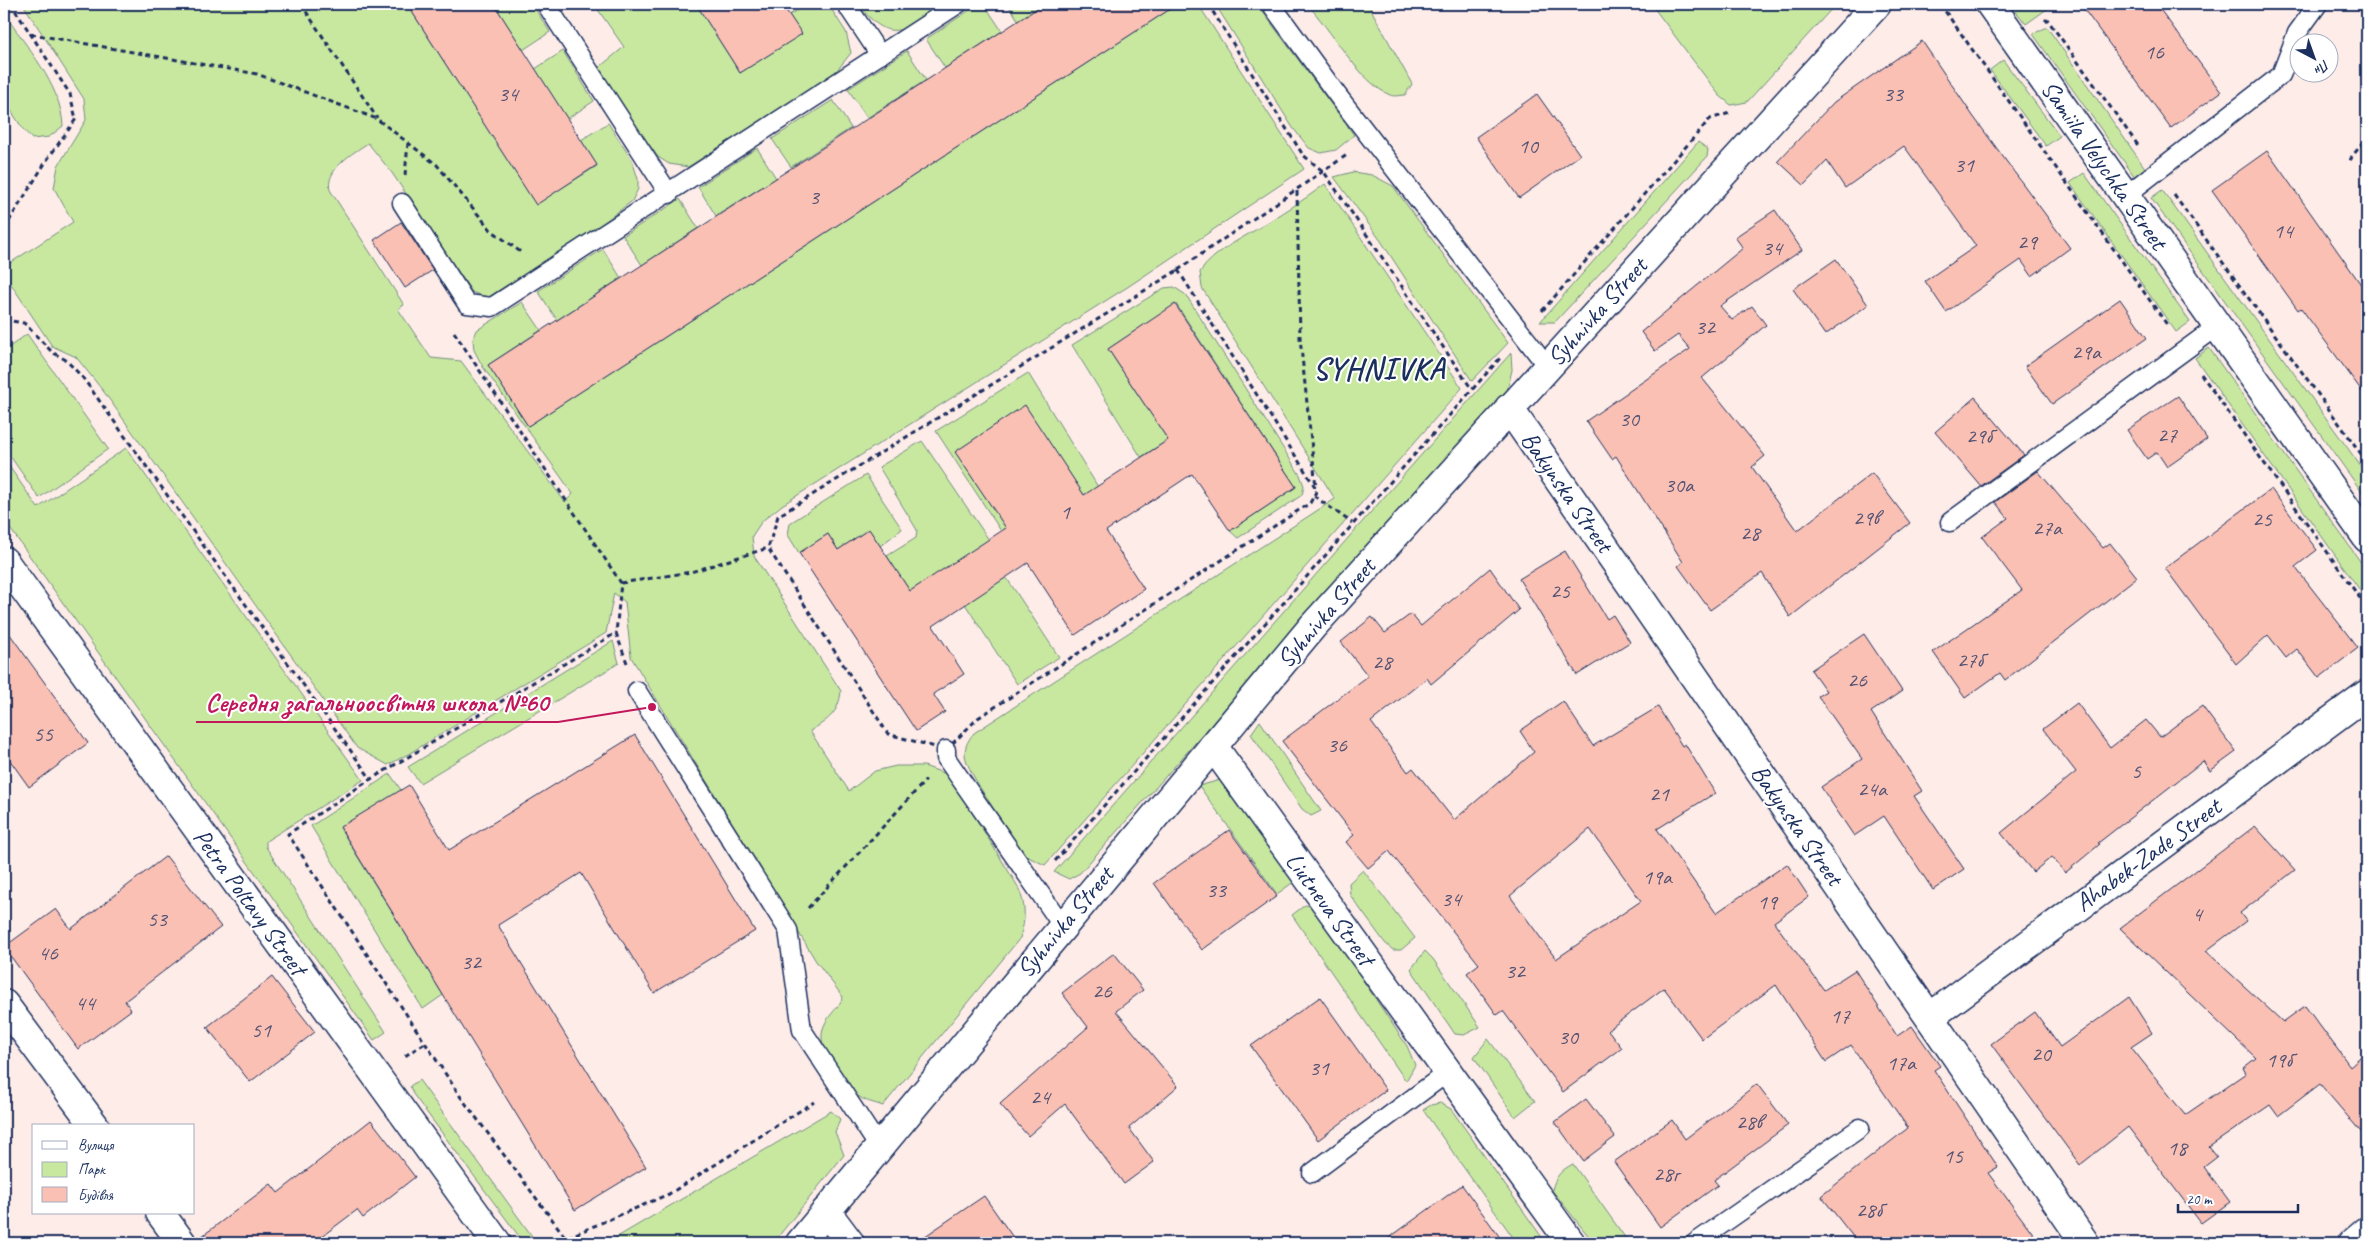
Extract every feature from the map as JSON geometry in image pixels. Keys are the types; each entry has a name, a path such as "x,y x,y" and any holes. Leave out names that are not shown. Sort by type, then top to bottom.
{"street":[{"name":"Syhnivka Street","path":"800,1243 1062,925 1313,626 1877,4"},
{"name":"Samiila Velychka Street","path":"1990,4 2367,538"},
{"name":"Bakynska Street","path":"1509,408 1930,1016 1959,1063 2085,1243"},
{"name":"Petra Poltavy Street","path":"4,561 497,1243"},
{"name":"Ahabek-Zade Street","path":"1930,1016 2367,694"},
{"name":"Liutneva Street","path":"1213,746 1571,1243"},
{"path":"4,1004 94,1124"},
{"path":"826,1211 850,1243"},
{"path":"161,1214 182,1243"},
{"path":"2353,1243 2367,1231"}],"lane":[{"path":"546,4 668,194"},
{"path":"846,4 880,55"},
{"path":"402,202 467,304 492,307 958,4"},
{"path":"1271,4 1371,139 1547,366"},
{"path":"2125,196 2281,75 2297,33 2318,4"},
{"path":"1950,522 2218,326"},
{"path":"637,691 788,930 802,1030 879,1147"},
{"path":"946,754 1062,925"},
{"path":"1312,1173 1448,1072"},
{"path":"1695,1243 1860,1128"}],"path":[{"path":"4,229 47,160 76,119 70,94 11,4"},
{"path":"301,4 377,119"},
{"path":"1208,4 1303,155 1324,172 1472,388"},
{"path":"1940,4 2367,608"},
{"path":"2015,39 2047,20 2367,462"},
{"path":"31,34 257,74 377,119 437,165 491,230 534,261 551,270"},
{"path":"2348,160 2367,138"},
{"path":"768,548 778,516 1178,270 1371,139"},
{"path":"788,930 978,718 1310,503 1317,490 1300,338 1297,191"},
{"path":"1178,270 1317,490"},
{"path":"467,304 449,326 621,584 616,633 637,691"},
{"path":"4,320 24,323 52,352 66,360 83,378 371,779"},
{"path":"1314,496 1352,523"},
{"path":"621,584 691,572 768,548"},
{"path":"768,548 888,734 946,754"},
{"path":"616,633 371,779 288,834 460,1096 566,1238 669,1194 811,1103 841,1091"}],"green space":[{"path":"23,4 407,4 536,204 597,166 581,140 608,123 632,160 638,179 638,189 632,201 590,233 487,298 472,292 392,173 368,143 342,162 332,175 330,182 330,190 404,305 398,309 431,358 461,361 565,502 573,494 483,367 474,350 473,340 477,330 522,302 541,330 488,365 528,426 1178,4 1198,4 1304,169 1129,286 782,505 762,521 752,536 754,556 841,691 838,705 832,715 810,731 849,791 875,771 896,766 924,766 949,775 1017,885 1022,898 1024,917 1020,938 883,1106 866,1101 858,1096 845,1083 831,1064 823,1044 822,1034 826,1022 843,997 816,961 631,657 625,602 614,593 606,633 410,753 388,765 357,748 104,392 76,357 52,346 9,281 4,285 4,267 73,222 54,188 58,166 86,120 84,99"},
{"path":"494,4 532,4 550,32 523,50"},
{"path":"594,4 696,4 740,73 801,34 789,15 808,4 828,4 846,32 851,53 834,74 688,167 669,164 658,157 596,70 624,47"},
{"path":"858,4 943,4 908,27 890,30 880,26 870,18"},
{"path":"979,4 984,4 1002,31 945,68 926,39"},
{"path":"1008,4 1043,4 1018,20"},
{"path":"1215,4 1257,4 1354,135 1336,150 1321,153 1309,148 1293,128"},
{"path":"1307,4 1368,4 1412,84 1405,95 1390,95 1379,89 1368,79"},
{"path":"1658,4 1836,4 1747,102 1731,105 1719,95 1654,8"},
{"path":"2010,4 2042,4 2047,9 2026,24"},
{"path":"4,13 41,67 56,95 61,110 63,126 49,137 32,139 4,100"},
{"path":"2047,27 2145,168 2135,177 2033,34"},
{"path":"563,51 594,101 567,119 535,69"},
{"path":"907,51 926,80 867,118 848,89"},
{"path":"2003,60 2060,136 2046,146 1990,70"},
{"path":"833,100 851,128 791,167 772,139"},
{"path":"1698,142 1708,149 1707,157 1555,322 1540,322"},
{"path":"757,148 776,178 716,216 698,187"},
{"path":"1353,172 1372,175 1393,186 1508,343 1472,381 1381,241 1334,177"},
{"path":"2084,173 2190,322 2176,332 2070,183"},
{"path":"1325,184 1462,388 1045,865 1026,856 973,775 965,754 972,735 1335,499 1202,288 1200,272 1226,248"},
{"path":"2162,190 2367,475 2367,499 2151,198"},
{"path":"680,199 698,228 642,265 623,236"},
{"path":"603,249 621,278 557,320 538,291"},
{"path":"1174,287 1186,295 1300,475 1304,486 1302,495 1238,538 1230,531 1296,487 1176,304 1108,349 1168,440 1141,457 1072,345 1164,288"},
{"path":"27,334 108,449 39,498 4,447 4,351"},
{"path":"2209,348 2367,571 2367,600 2195,358"},
{"path":"1511,353 1512,370 1507,391 1080,873 1069,879 1054,872"},
{"path":"1028,373 1098,487 1084,495 1025,406 956,452 1006,528 1001,531 936,431"},
{"path":"922,441 989,540 910,591 887,556 916,538 917,530 879,467"},
{"path":"126,448 363,780 266,841 266,847 386,1032 374,1040 4,520 4,459 38,508"},
{"path":"866,475 902,529 880,546 869,529 838,550 828,534 799,553 788,535 790,523"},
{"path":"1006,577 1059,657 1017,684 965,604"},
{"path":"613,641 619,663 420,783 408,767"},
{"path":"1260,721 1321,811 1311,816 1302,809 1251,734"},
{"path":"390,774 401,790 340,828 443,995 423,1009 311,826"},
{"path":"1220,780 1295,881 1277,894 1199,786"},
{"path":"1363,870 1415,938 1401,950 1393,950 1385,943 1350,895 1349,883"},
{"path":"1305,905 1314,907 1407,1046 1415,1065 1406,1081 1292,915"},
{"path":"1425,951 1433,959 1480,1027 1464,1035 1455,1034 1411,969"},
{"path":"1488,1039 1535,1101 1515,1117 1474,1057"},
{"path":"419,1080 537,1243 524,1243 413,1094 410,1086"},
{"path":"1440,1103 1451,1109 1546,1243 1517,1243 1423,1110 1431,1105"},
{"path":"831,1111 840,1119 835,1132 844,1155 773,1243 607,1243"},
{"path":"1573,1164 1629,1243 1594,1243 1552,1190 1559,1174"}],"building":[{"path":"407,4 494,4 597,165 536,205"},
{"path":"696,4 782,4 802,34 740,73"},
{"path":"1044,4 1178,4 528,426 488,365"},
{"path":"2080,4 2156,4 2221,92 2171,128"},
{"path":"1922,41 1973,116 2070,248 2032,276 2021,260 1946,312 1925,281 1976,246 1904,146 1845,188 1827,161 1804,185 1778,161 1834,102"},
{"path":"1537,94 1580,155 1519,198 1476,137"},
{"path":"2267,151 2367,293 2367,398 2301,308 2298,310 2212,190"},
{"path":"1775,210 1802,250 1720,306 1732,320 1752,306 1766,325 1702,378 1765,456 1752,467 1797,531 1872,473 1910,523 1790,617 1762,573 1710,610 1678,566 1683,562 1616,456 1612,459 1586,421 1690,349 1678,335 1655,351 1641,332 1743,248 1735,237"},
{"path":"401,222 433,270 405,288 374,240"},
{"path":"1836,259 1868,305 1825,335 1793,289"},
{"path":"2120,299 2147,338 2052,404 2025,366"},
{"path":"1175,304 1296,487 1230,531 1192,474 1106,531 1144,589 1075,635 1028,563 933,626 964,674 933,694 945,712 916,731 799,553 828,534 838,550 869,529 910,591 1006,528 955,452 1025,405 1084,495 1168,440 1108,349"},
{"path":"2178,396 2207,439 2167,467 2157,452 2147,459 2127,430"},
{"path":"1975,397 2024,455 1981,486 1935,432"},
{"path":"2038,471 2103,548 2110,543 2137,577 2005,680 2000,673 1965,698 1933,652 2022,590 1982,537 2008,518 1995,502"},
{"path":"2271,489 2317,550 2295,567 2358,648 2319,678 2297,649 2286,658 2268,635 2236,664 2165,568"},
{"path":"1565,551 1607,619 1613,615 1630,642 1577,675 1519,579"},
{"path":"1490,568 1519,610 1431,684 1427,678 1371,722 1408,772 1413,768 1454,820 1534,752 1520,731 1563,701 1593,746 1658,707 1682,746 1685,744 1715,793 1657,829 1716,913 1787,864 1809,897 1774,922 1824,990 1855,970 1897,1036 1912,1026 1940,1066 1934,1070 1998,1167 1988,1173 2040,1243 1858,1243 1821,1196 1908,1128 1851,1045 1826,1062 1776,985 1702,1039 1664,988 1608,1030 1622,1048 1563,1092 1503,1011 1497,1015 1467,973 1479,964 1389,851 1368,868 1346,842 1354,835 1282,741 1368,676 1341,642 1372,617 1385,633 1411,614 1421,626","holes":["1590,829 1641,901 1556,959 1510,896"]},
{"path":"4,626 88,743 29,787 4,752"},
{"path":"1864,634 1902,691 1871,712 1922,791 1914,796 1964,869 1933,890 1884,816 1854,836 1821,787 1862,759 1818,696 1826,691 1811,670"},
{"path":"2077,703 2110,748 2146,720 2160,737 2202,706 2236,752 2210,771 2203,761 2098,843 2100,844 2065,873 2052,857 2033,872 2001,833 2076,772 2043,729"},
{"path":"635,735 755,931 654,993 581,873 498,925 646,1167 575,1210 340,827 409,785 449,850"},
{"path":"2255,826 2295,870 2240,913 2246,921 2206,951 2283,1022 2305,1006 2350,1066 2367,1051 2367,1139 2320,1084 2278,1116 2270,1105 2209,1147 2217,1157 2204,1167 2230,1202 2201,1223 2128,1127 2080,1165 1991,1044 2035,1012 2060,1047 2129,997 2152,1033 2131,1047 2185,1115 2246,1073 2243,1068 2256,1058 2120,928"},
{"path":"1229,830 1277,896 1202,950 1154,883"},
{"path":"166,856 221,927 125,1001 131,1010 78,1049 4,947 56,909 71,929"},
{"path":"1114,953 1143,990 1116,1011 1178,1086 1129,1128 1154,1162 1124,1184 1065,1104 1028,1136 1000,1104 1088,1027 1062,993"},
{"path":"272,977 315,1032 250,1082 207,1027"},
{"path":"1320,997 1386,1090 1318,1140 1251,1046"},
{"path":"1757,1084 1788,1125 1714,1180 1718,1185 1660,1227 1614,1162 1672,1120 1685,1139"},
{"path":"1586,1099 1615,1137 1583,1161 1555,1122"},
{"path":"371,1120 415,1177 363,1218 357,1210 313,1243 197,1243 197,1240 271,1184 278,1193"},
{"path":"1462,1185 1504,1243 1382,1243"},
{"path":"984,1196 1017,1243 915,1243"}],"place":[{"name":"Середня загальноосвітня школа №60","path":"652,707"}],"district":[{"name":"SYHNIVKA","path":"1379,369"}]}
